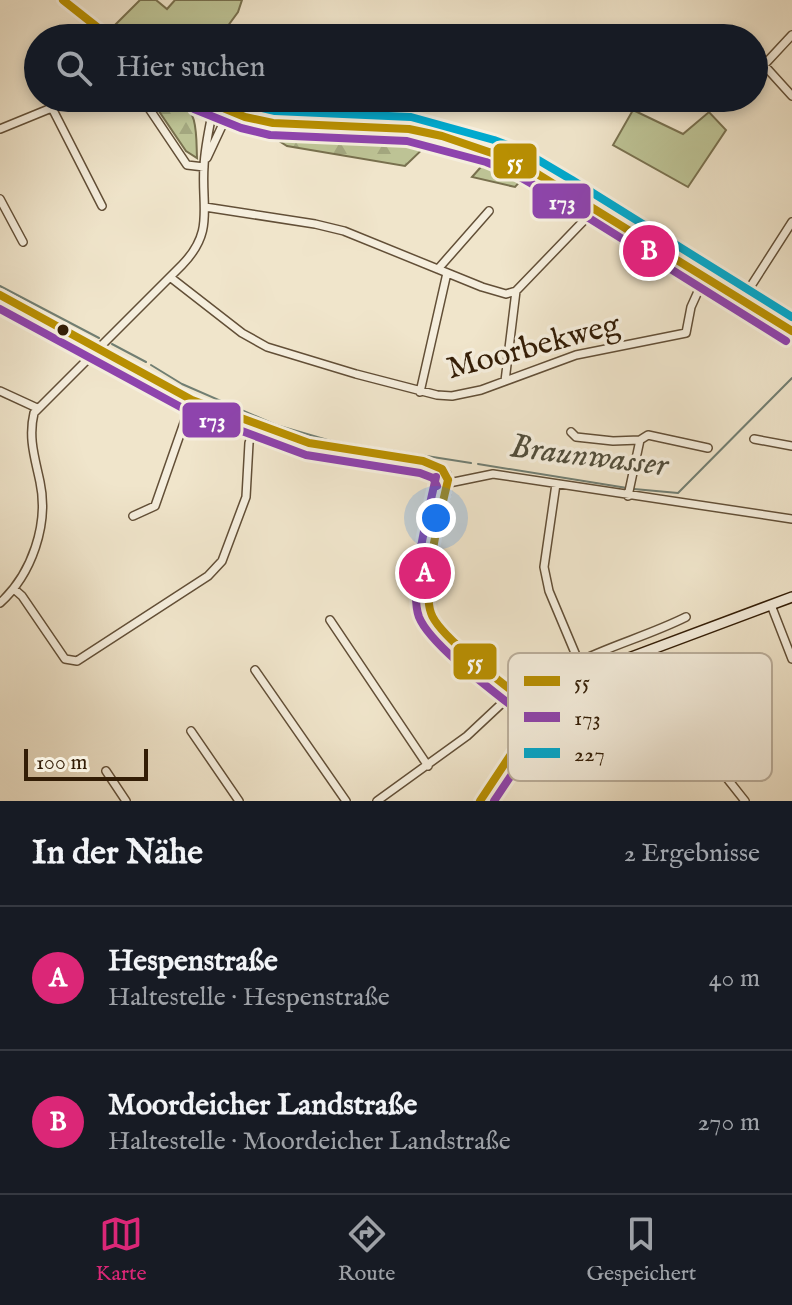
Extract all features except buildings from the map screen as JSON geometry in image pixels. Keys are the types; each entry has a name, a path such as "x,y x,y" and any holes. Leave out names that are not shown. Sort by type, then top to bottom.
{"main road":[{"path":"63,0 93,24"},
{"path":"232,112 286,125 394,128 462,141 518,162 792,331"},
{"path":"641,653 792,597"},
{"path":"480,801 508,759"}],"street":[{"path":"768,61 792,35"},
{"path":"768,69 792,96"},
{"path":"0,129 42,112"},
{"path":"54,112 102,206"},
{"path":"151,112 187,165 204,167"},
{"path":"0,603 14,589 29,562 42,519 41,489 31,442 33,417 37,408 170,277 200,243 206,222 204,167 213,112"},
{"path":"204,167 213,143 232,112"},
{"path":"0,199 23,242"},
{"path":"205,207 344,231 506,294 516,291 596,208"},
{"path":"438,269 489,211"},
{"path":"742,300 792,222"},
{"path":"420,392 447,273"},
{"name":"Moorbekweg","path":"170,277 242,333 267,347 420,392 452,396 481,390 576,355 686,333 691,307 705,276"},
{"path":"505,381 516,291"},
{"path":"0,295 192,400 255,425 325,447 423,461 442,469 448,482 435,539 429,586 430,612 441,631 508,689"},
{"path":"0,391 37,408"},
{"path":"133,516 155,506 192,400"},
{"path":"14,589 65,659 77,661 208,576 226,554 240,520 248,489 249,443 255,425"},
{"path":"571,432 576,437 613,441 640,440 648,435 708,448"},
{"path":"754,439 792,446"},
{"path":"628,496 640,440"},
{"path":"448,482 493,474 792,519"},
{"path":"556,484 546,548 546,581 575,653"},
{"path":"771,605 792,659"},
{"path":"596,653 686,617"},
{"path":"330,620 428,766"},
{"path":"255,670 346,801"},
{"path":"377,801 467,736 508,698"},
{"path":"191,731 239,801"},
{"path":"106,771 126,801"},
{"path":"729,781 745,801"}],"green space":[{"path":"140,0 156,0 167,9 175,0 242,0 229,24 116,24"},
{"path":"160,112 190,112 195,125 197,158 186,151"},
{"path":"632,112 683,134 709,112 726,130 688,187 613,145"},
{"path":"285,132 430,142 405,166 287,146 279,141"},
{"path":"488,159 525,176 515,187 472,177"}],"waterway":[{"name":"Braunwasser","path":"0,286 99,338"},
{"name":"Braunwasser","path":"112,344 146,362"},
{"name":"Braunwasser","path":"151,365 182,384 276,425 331,441 471,463"},
{"name":"Braunwasser","path":"634,489 678,493 792,378"},
{"name":"Braunwasser","path":"478,464 627,488"}],"transit line":[{"name":"55","path":"63,0 93,24"},
{"name":"173","path":"201,112 241,128 270,135 407,141 486,162 513,173 560,200 786,341"},
{"name":"55","path":"233,112 273,123 409,129 442,136 518,162 792,331"},
{"name":"227","path":"298,112 411,117 523,151 792,317"},
{"name":"55","path":"0,295 192,400 309,443 423,461 442,469 448,480"},
{"name":"173","path":"0,309 188,411 306,455 420,473 433,478 437,486"},
{"name":"173","path":"436,477 418,568 416,604 419,617 438,643 508,703"},
{"name":"55","path":"448,480 430,567 431,613 448,636 508,688"},
{"name":"55","path":"480,801 508,759"},
{"name":"173","path":"494,801 508,780"}],"place":[{"name":"Moordeicher Landstraße","path":"649,251"},
{"name":"Hespenstraße","path":"425,573"}]}
